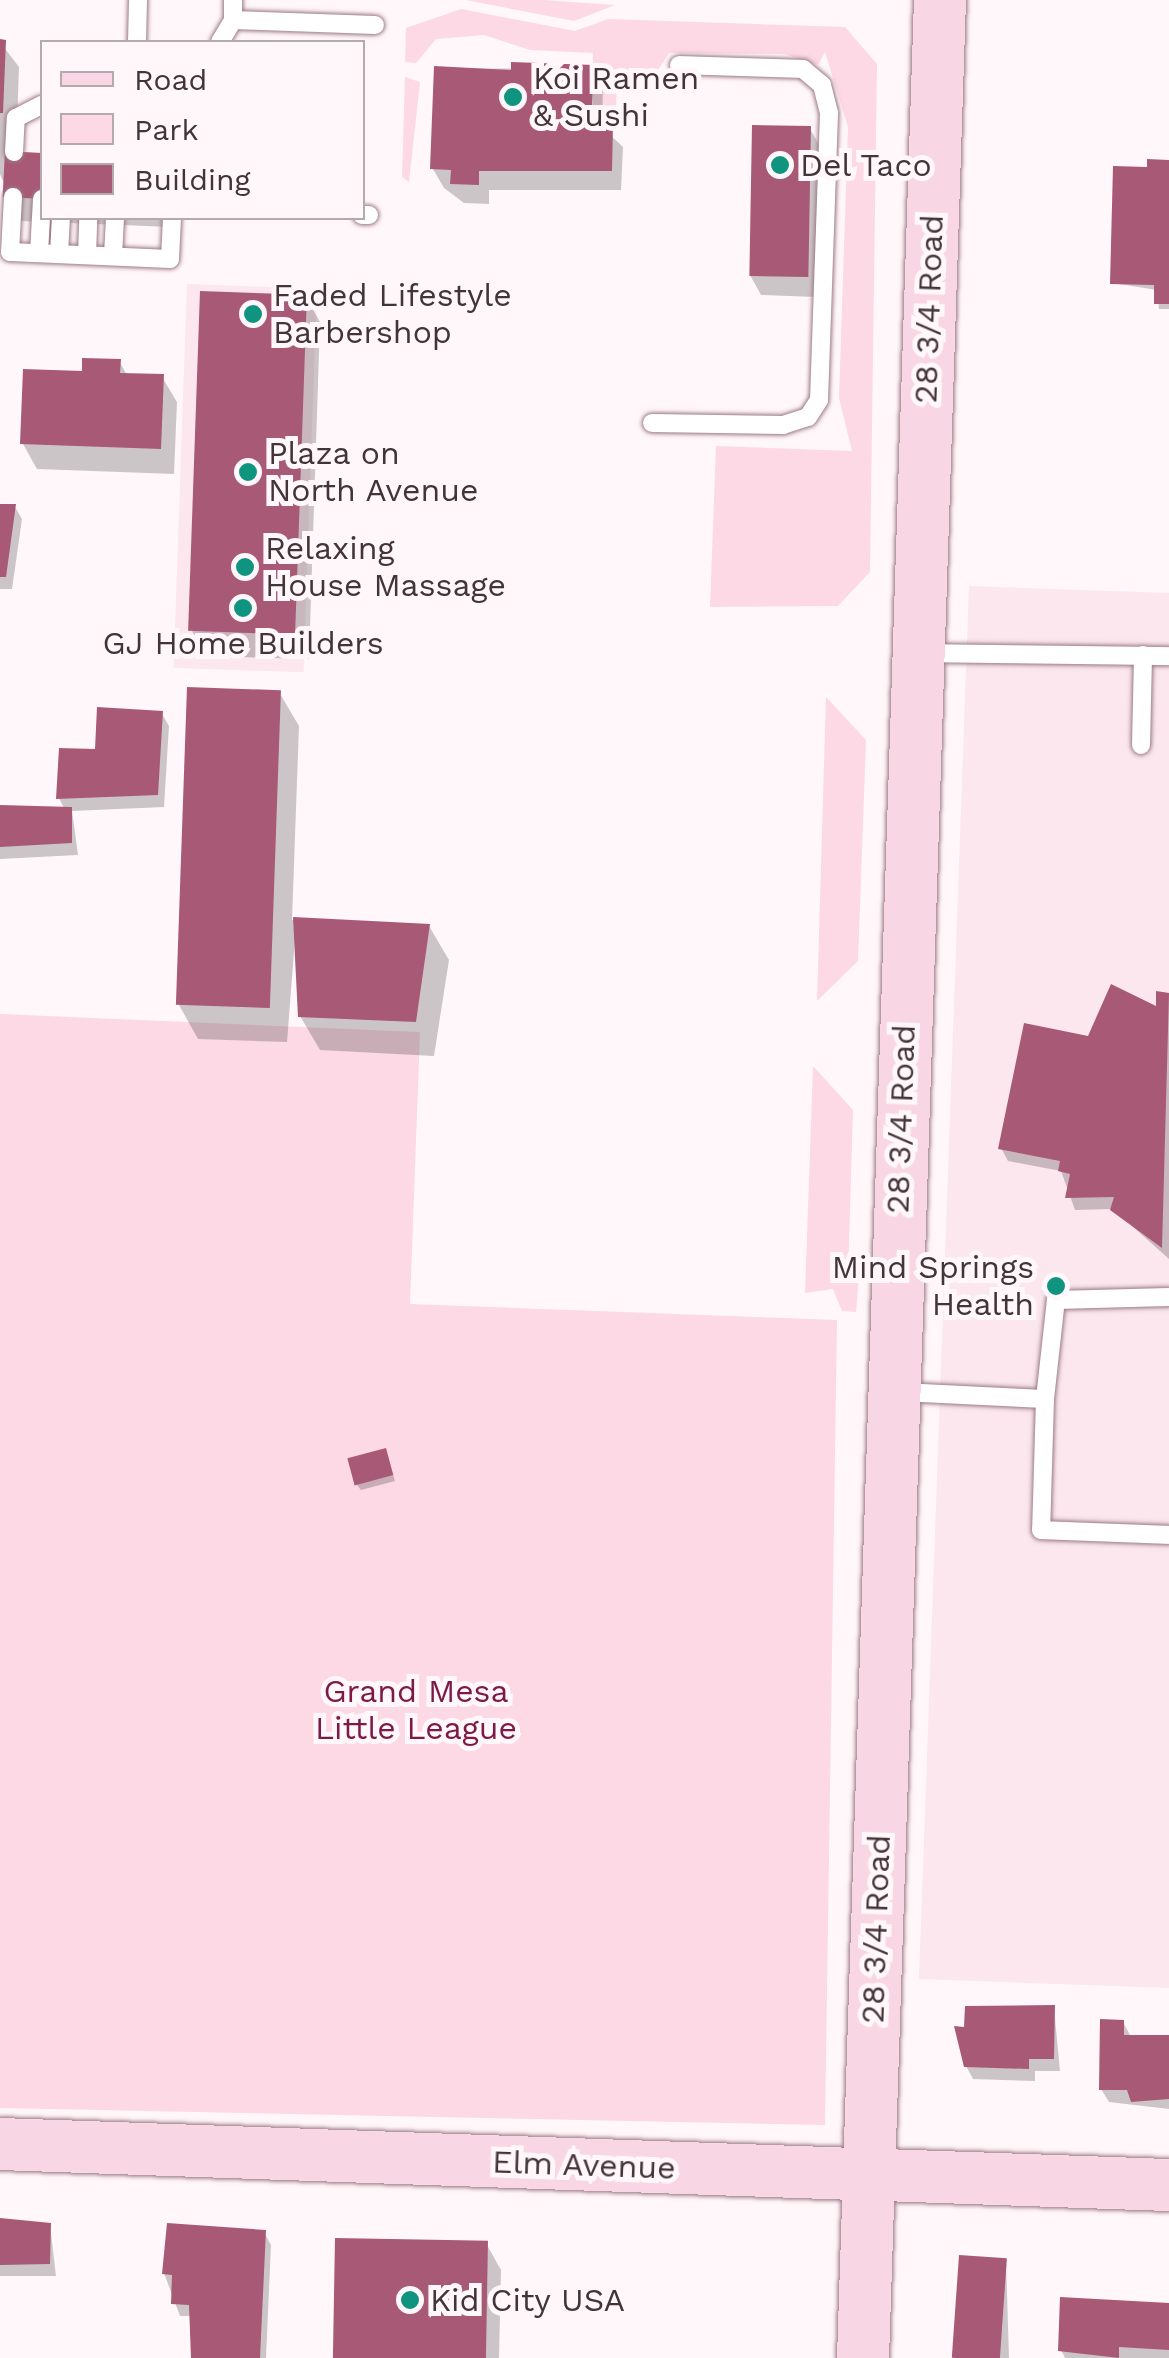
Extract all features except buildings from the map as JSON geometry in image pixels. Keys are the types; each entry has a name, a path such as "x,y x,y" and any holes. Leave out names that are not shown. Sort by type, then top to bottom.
{"street":[{"name":"28 3/4 Road","path":"862,2358 940,0"},
{"name":"Elm Avenue","path":"0,2144 1169,2185"}],"lane":[{"path":"137,40 138,0"},
{"path":"221,40 232,20 234,0"},
{"path":"232,20 375,25"},
{"path":"652,423 783,425 808,417 819,400 829,113 822,85 803,69 679,65"},
{"path":"14,152 16,118 40,106"},
{"path":"13,197 10,252 170,259 172,220"},
{"path":"39,253 41,220"},
{"path":"59,254 61,220"},
{"path":"87,256 88,220"},
{"path":"113,256 115,220"},
{"path":"917,654 1169,656"},
{"path":"1140,745 1143,655"},
{"path":"1169,1297 1056,1300 1045,1399 1041,1530 1169,1535"},
{"path":"893,1392 1045,1399"}],"shaded area":[{"name":"Plaza on North Avenue","path":"187,284 317,289 304,672 174,668"},
{"name":"Mind Springs Health","path":"969,586 1169,593 1169,1988 919,1979"}],"green space":[{"path":"466,0 543,0 615,5 574,21"},
{"path":"461,9 575,31 608,19 845,27 877,64 870,572 838,606 710,607 716,446 852,451 839,398 848,127 825,52 818,65 785,54 669,53 654,76 618,75 615,121 593,121 593,53 530,50 484,35 436,39 416,63 405,62 406,28"},
{"path":"405,77 420,82 409,182 402,177"},
{"path":"826,697 866,740 858,961 817,1001"},
{"name":"Grand Mesa Little League","path":"0,1014 420,1032 410,1304 837,1320 825,2125 0,2108"},
{"path":"813,1066 853,1110 848,1276 859,1277 856,1312 842,1311 833,1289 805,1293"}],"place":[{"name":"Koi Ramen & Sushi","path":"513,97"},
{"name":"Del Taco","path":"780,165"},
{"name":"Faded Lifestyle Barbershop","path":"253,314"},
{"name":"Plaza on North Avenue","path":"248,472"},
{"name":"Relaxing House Massage","path":"245,567"},
{"name":"GJ Home Builders","path":"243,608"},
{"name":"Mind Springs Health","path":"1056,1286"},
{"name":"Kid City USA","path":"410,2300"}]}
